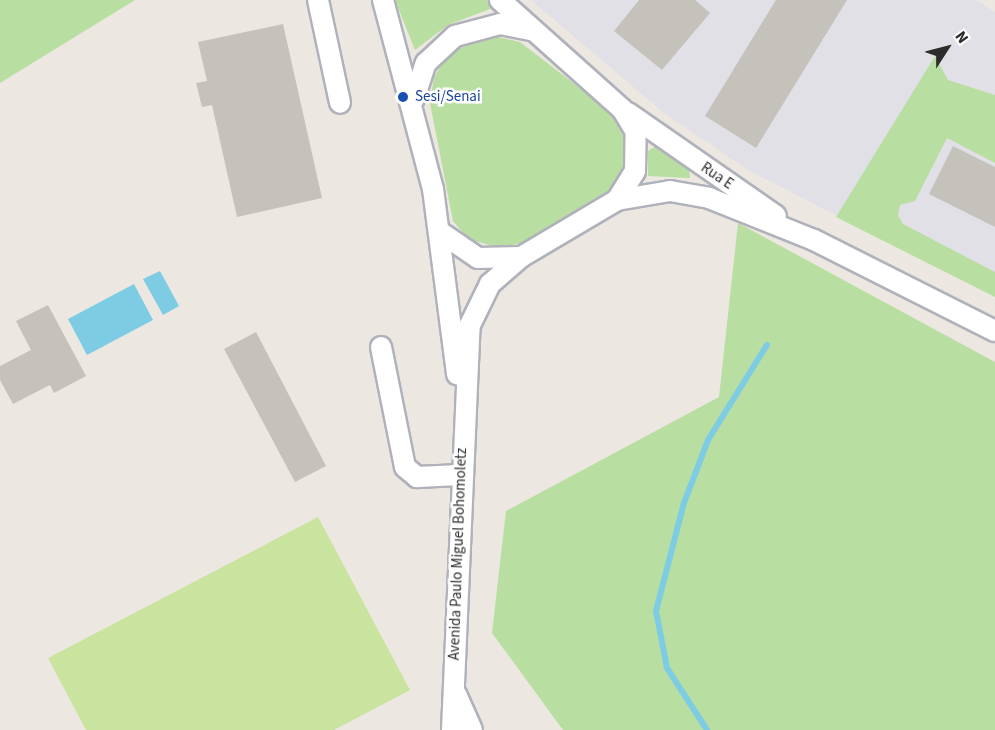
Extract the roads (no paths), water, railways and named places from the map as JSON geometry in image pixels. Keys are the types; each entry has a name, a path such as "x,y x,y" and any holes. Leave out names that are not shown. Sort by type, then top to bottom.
{"street":[{"path":"318,0 340,103"},
{"name":"Avenida Paulo Miguel Bohomoletz","path":"383,0 413,101 440,232 462,421"},
{"name":"Avenida Paulo Miguel Bohomoletz","path":"452,730 462,421 475,311 490,284 521,257 617,200 631,182 638,160 636,132 622,109 500,0"},
{"path":"413,101 426,63 455,36 492,24 531,30"},
{"name":"Rua E","path":"622,109 814,240"},
{"name":"Rua E","path":"617,200 652,191 683,192 814,240 995,331"},
{"name":"Avenida Paulo Miguel Bohomoletz","path":"440,232 478,258 521,257"},
{"path":"381,347 405,467 417,477 460,475"},
{"name":"Avenida Paulo Miguel Bohomoletz","path":"453,687 472,730"}],"water":[{"path":"160,271 179,306 163,315 143,279"},
{"path":"134,284 153,320 87,355 68,319"}],"waterway":[{"path":"707,730 667,668 656,611 684,503 708,440 767,345"}],"place":[{"name":"Sesi/Senai","path":"403,97"}]}
